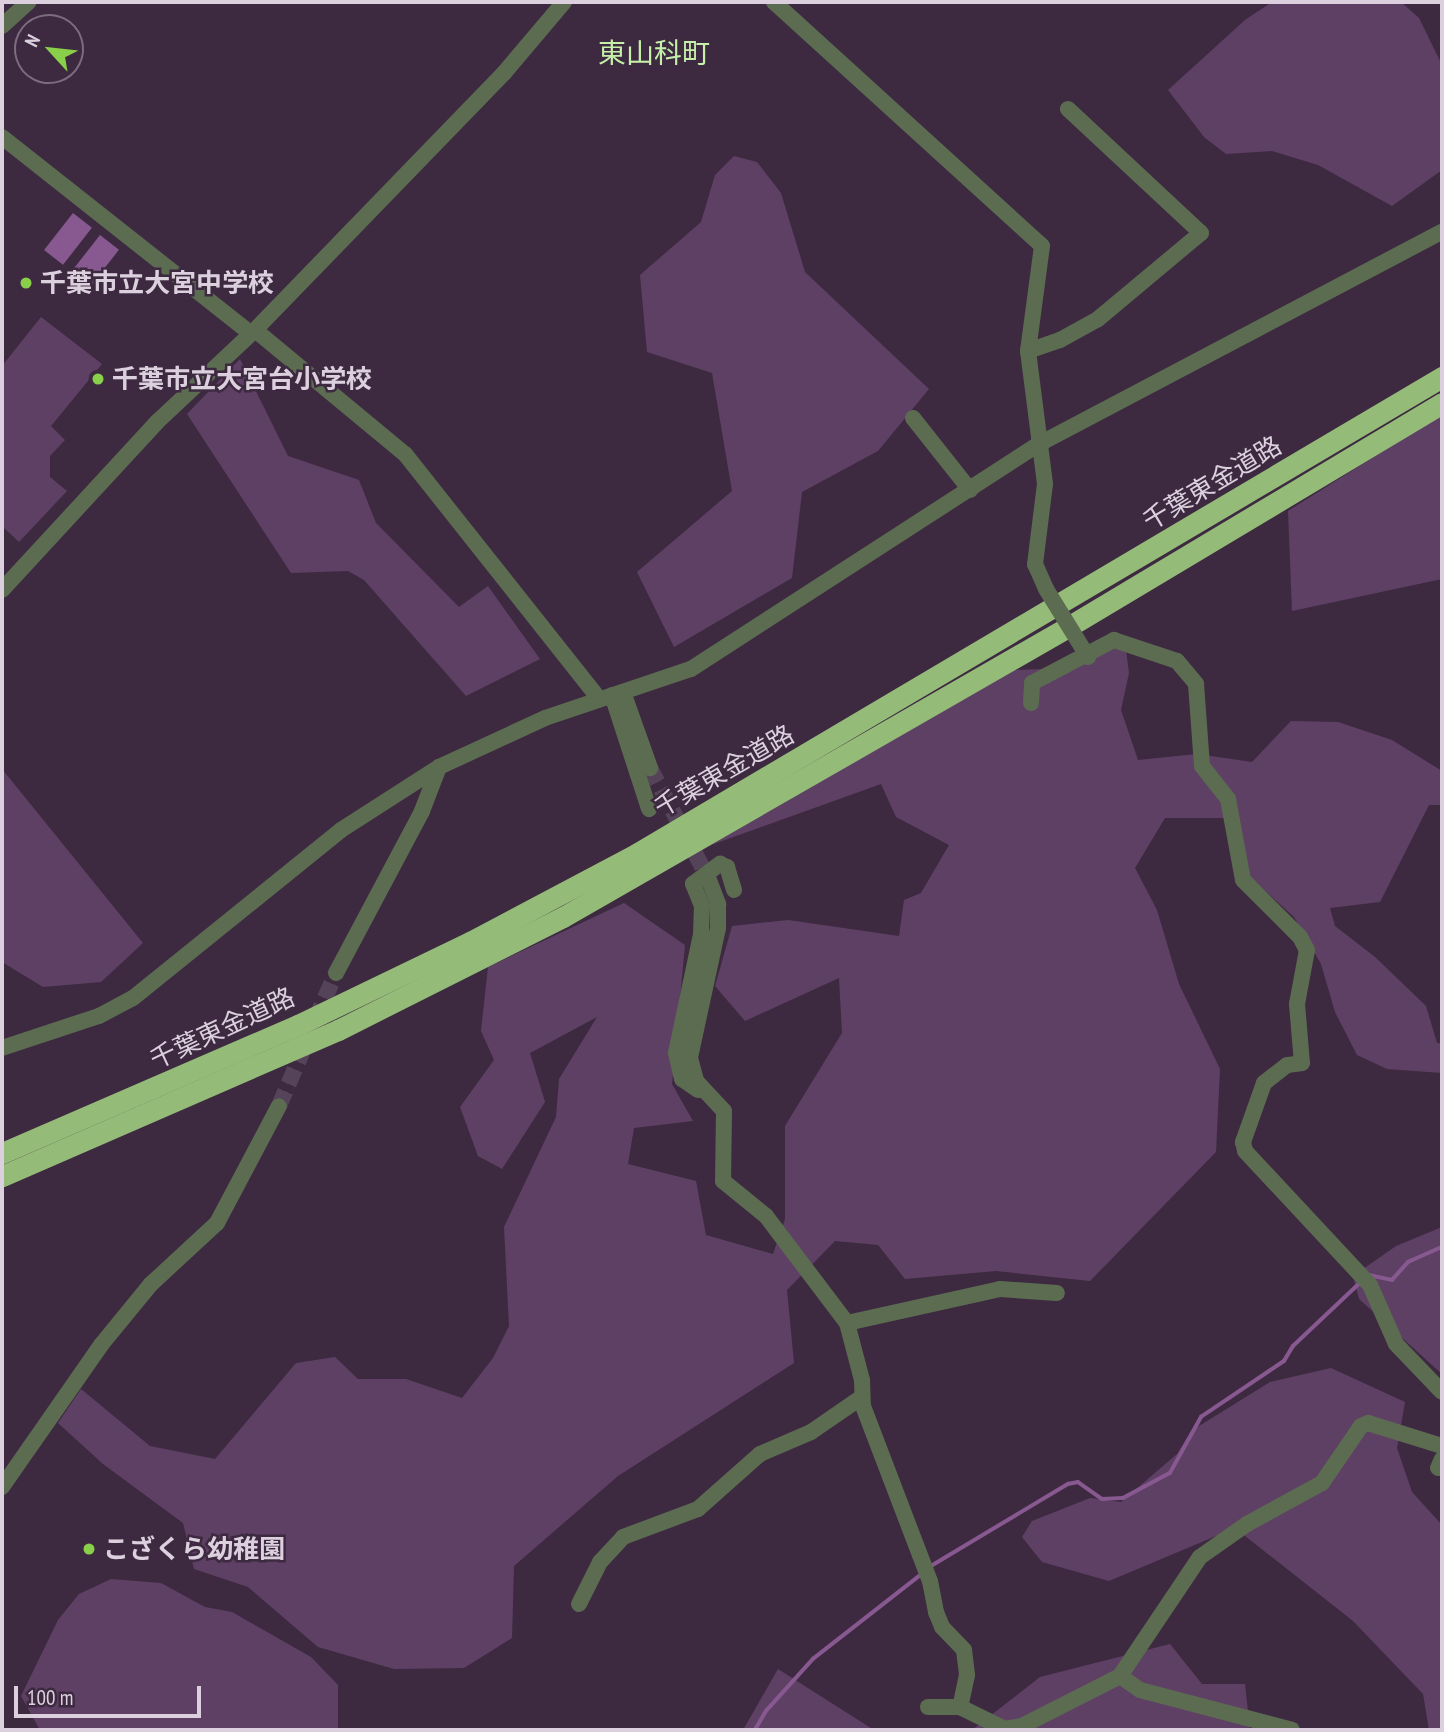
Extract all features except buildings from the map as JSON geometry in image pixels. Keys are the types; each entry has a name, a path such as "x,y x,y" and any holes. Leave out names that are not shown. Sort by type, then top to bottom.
{"highway":[{"name":"千葉東金道路","path":"2,1153 298,1025 470,942 636,854 1442,377"},
{"name":"千葉東金道路","path":"2,1176 338,1030 587,904 1068,627 1442,403"}],"street":[{"path":"2,26 29,2"},
{"path":"2,590 157,422 252,332 504,73 564,2"},
{"path":"774,2 1042,246 1028,351 1045,484 1035,564 1046,589 1088,657"},
{"path":"1028,351 1060,340 1098,319 1201,233 1068,109"},
{"path":"2,137 405,454 612,696 650,768"},
{"path":"2,1048 99,1016 133,998 341,830 439,767 545,718 691,669 1041,443 1442,232"},
{"path":"913,418 970,490"},
{"path":"1031,703 1032,683 1088,657 1114,640 1177,661 1196,684 1202,766 1228,799 1243,880 1307,950 1297,1004 1302,1063 1287,1065 1264,1083 1243,1142 1245,1151 1370,1285 1396,1344 1442,1392"},
{"path":"612,696 649,809"},
{"path":"335,973 422,811 439,767"},
{"path":"704,1091 687,1085 676,1053 701,934 702,906 693,884 720,864 727,867 734,890"},
{"path":"709,880 718,904 718,928 690,1058 691,1071 704,1091 724,1111 723,1181 766,1216 847,1323 862,1397 930,1581 942,1627 964,1650 967,1675 960,1707"},
{"path":"2,1487 100,1345 151,1284 217,1223 279,1107"},
{"path":"847,1323 1000,1289 1019,1287 1057,1293"},
{"path":"579,1604 600,1562 623,1537 698,1509 760,1454 811,1432 862,1397"},
{"path":"928,1707 960,1707 1005,1730 1044,1716 1120,1676 1200,1557 1247,1524 1322,1483 1361,1426 1368,1423 1442,1446"},
{"path":"1120,1676 1150,1693 1292,1730"}],"shaded area":[{"path":"1272,2 1401,2 1419,18 1442,65 1442,170 1392,206 1318,165 1272,151 1226,154 1204,137 1168,90 1245,20"},
{"path":"734,156 757,162 781,193 805,272 929,389 878,451 802,492 792,578 674,647 637,572 732,491 712,373 647,352 640,275 701,222 715,175"},
{"path":"73,213 92,228 63,265 44,250"},
{"path":"100,235 119,250 89,288 70,273"},
{"path":"41,317 102,364 51,426 65,440 50,456 50,477 67,491 19,542 2,526 2,366"},
{"path":"240,359 288,456 359,480 376,523 459,607 488,586 540,659 466,696 364,580 348,571 291,573 187,414"},
{"path":"1442,414 1442,579 1292,611 1288,511"},
{"path":"1101,646 1126,650 1129,673 1121,710 1138,760 1197,754 1252,762 1291,721 1338,722 1392,740 1442,771 1442,805 1429,805 1380,902 1330,908 1335,926 1375,957 1426,1006 1437,1043 1442,1043 1442,1073 1387,1069 1357,1055 1335,1012 1321,964 1294,917 1250,877 1230,818 1165,818 1135,868 1157,910 1179,984 1220,1069 1216,1152 1090,1281 996,1271 905,1279 878,1245 835,1241 787,1290 794,1363 618,1476 514,1566 512,1638 464,1668 394,1669 318,1647 248,1587 194,1569 183,1523 103,1464 58,1423 81,1389 150,1446 215,1459 296,1363 335,1357 358,1379 406,1379 462,1398 493,1358 509,1326 504,1227 556,1117 559,1079 597,1017 530,1053 545,1102 502,1169 478,1156 460,1107 494,1060 481,1031 488,967 624,903 685,945 672,1084 693,1121 634,1128 628,1164 696,1181 706,1235 773,1254 785,1219 785,1126 842,1033 839,978 745,1021 715,986 732,926 788,920 899,936 904,900 921,893 949,845 896,817 881,784 711,845 1014,670 1044,669"},
{"path":"2,769 143,943 101,982 43,987 2,962"},
{"path":"1442,1227 1442,1374 1359,1299 1353,1276 1396,1246"},
{"path":"1331,1368 1405,1402 1397,1448 1412,1492 1442,1525 1442,1730 1429,1730 1423,1694 1353,1621 1235,1528 1109,1581 1042,1562 1022,1537 1032,1521 1090,1498 1121,1502 1177,1454 1191,1431 1270,1382"},
{"path":"111,1579 161,1583 205,1607 232,1612 311,1657 338,1685 338,1730 40,1730 21,1696 58,1620 79,1594"},
{"path":"1170,1644 1202,1684 1245,1684 1250,1730 972,1730 1040,1677"},
{"path":"778,1669 874,1730 743,1730"}],"waterway":[{"path":"1369,1275 1392,1280 1408,1262 1442,1247"},
{"path":"931,1566 1068,1484 1078,1482 1102,1499 1123,1498 1170,1473 1201,1417 1284,1361 1293,1346 1361,1282"},
{"path":"755,1730 766,1711 813,1659 923,1573"}],"tunnel":[{"path":"650,768 709,880"},
{"path":"315,1020 336,973"},
{"path":"279,1106 307,1041"}],"place":[{"name":"千葉市立大宮中学校","path":"26,283"},
{"name":"千葉市立大宮台小学校","path":"98,379"},
{"name":"こざくら幼稚園","path":"89,1549"}],"district":[{"name":"東山科町","path":"654,53"}]}
